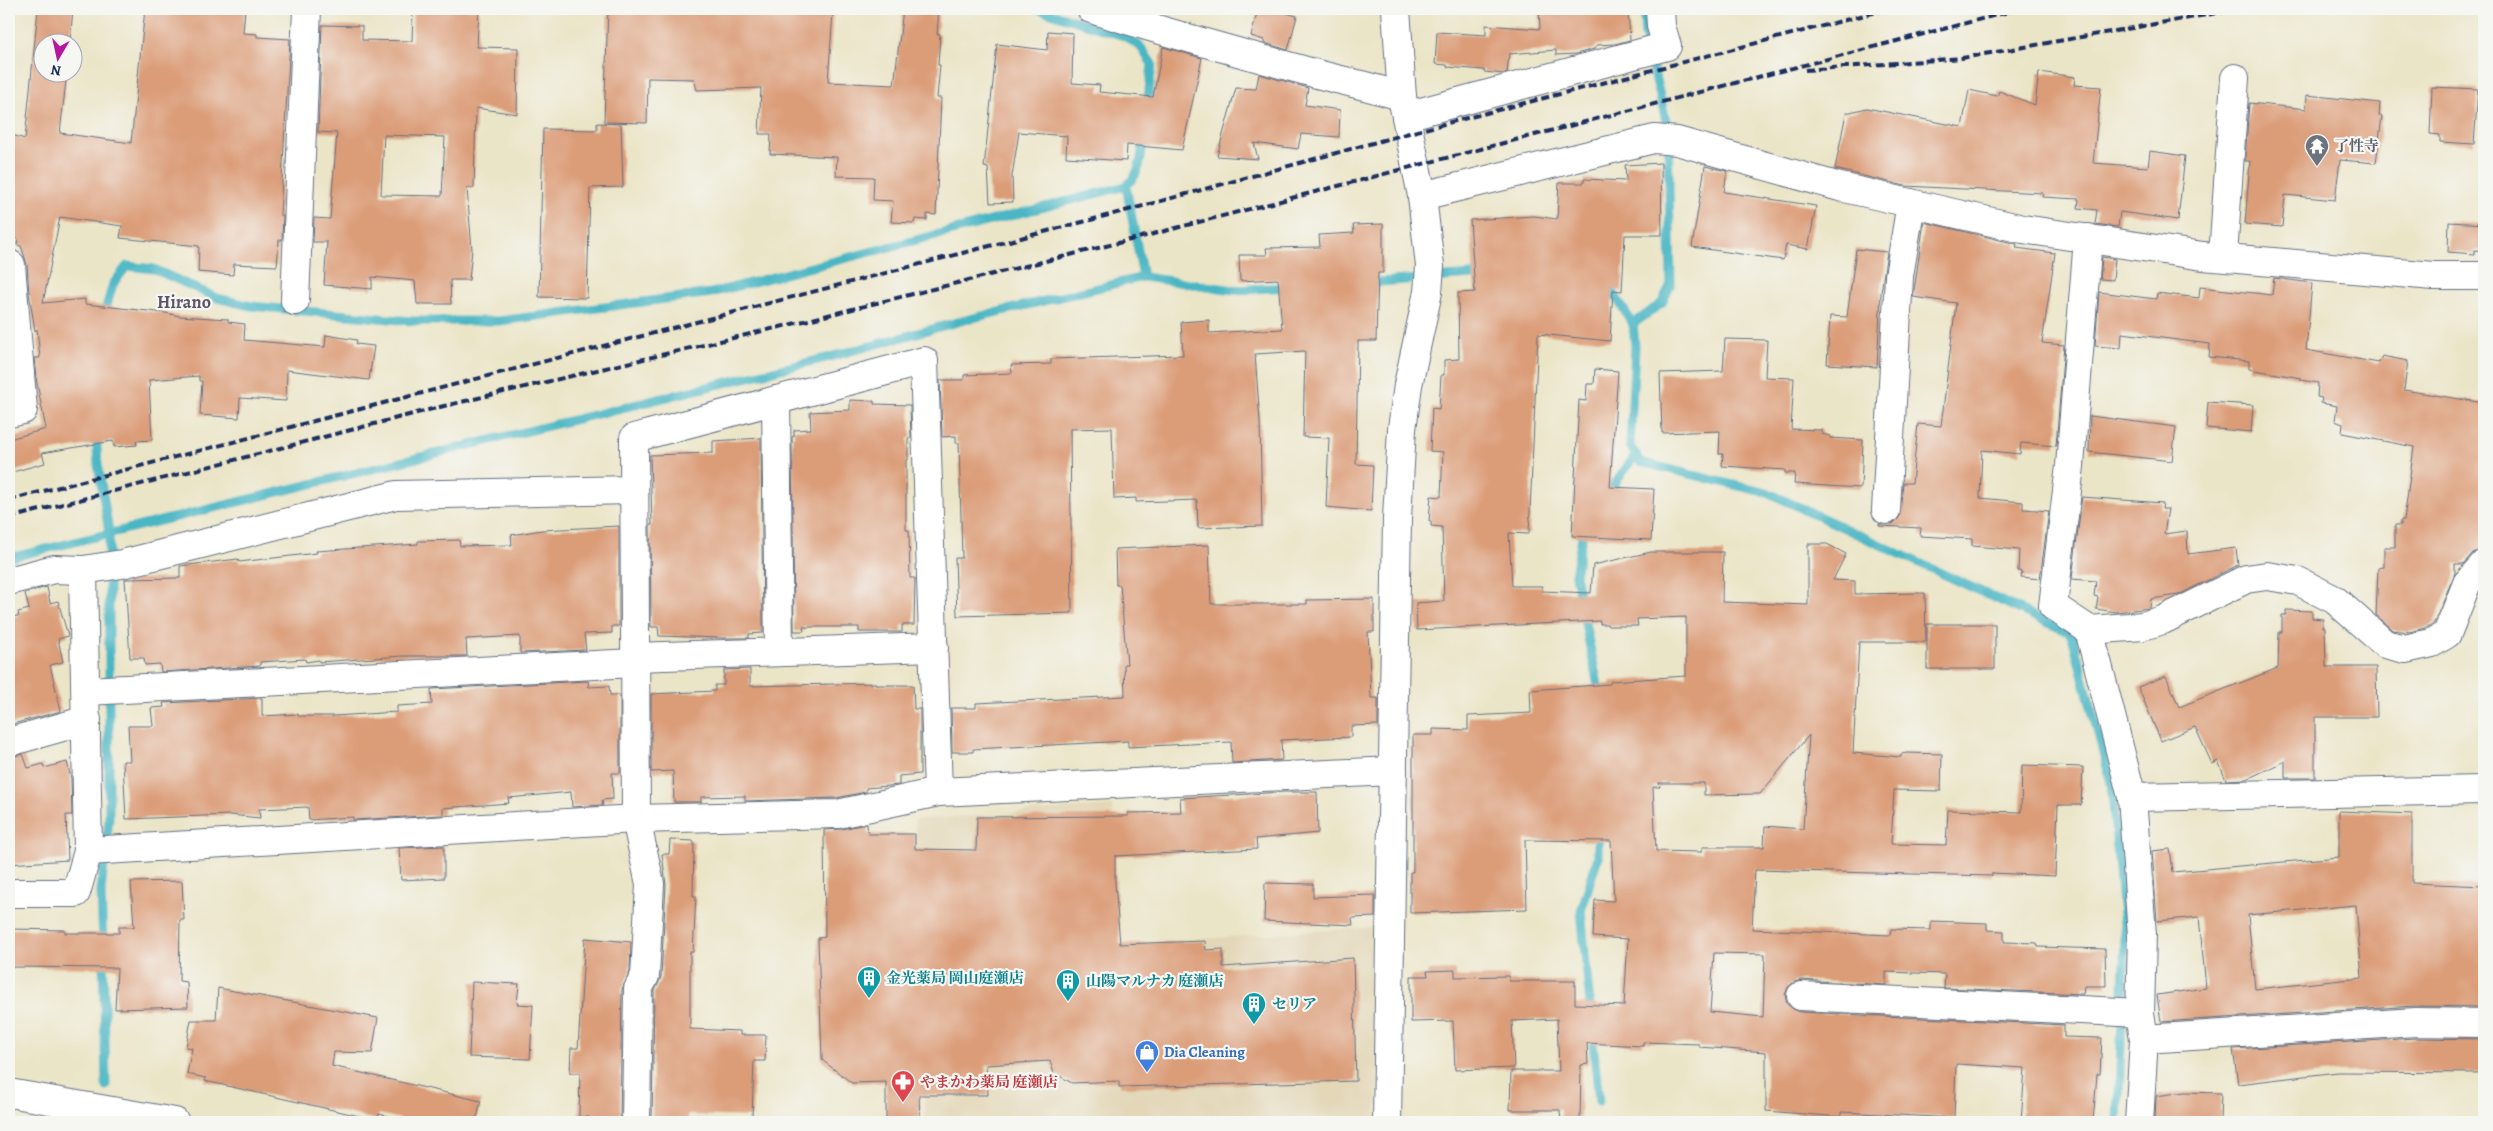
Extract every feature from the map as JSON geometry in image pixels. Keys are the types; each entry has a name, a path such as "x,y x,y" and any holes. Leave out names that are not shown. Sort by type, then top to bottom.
{"street":[{"path":"295,301 307,9"},
{"path":"1091,9 1154,29 1310,72 1372,86 1404,106 1667,46 1661,26 1660,9"},
{"path":"1387,1122 1397,528 1402,429 1408,384 1428,292 1430,266 1422,196 1404,106 1396,9"},
{"path":"2223,257 2235,78"},
{"path":"1422,196 1654,139 1667,140 1840,187 2023,228 2223,257 2434,276 2484,276"},
{"path":"1886,510 1900,276 1911,203"},
{"path":"2088,238 2070,466 2053,606 2092,642 2132,797 2142,935 2139,1122"},
{"path":"9,264 11,265 23,410 9,413"},
{"path":"636,1122 638,989 645,976 650,884 636,819 634,438 924,361 938,792"},
{"path":"776,400 779,652"},
{"path":"9,580 54,569 89,569 122,564 396,495 633,490"},
{"path":"2092,642 2163,620 2246,579 2267,576 2298,581 2328,597 2385,644 2405,649 2432,643 2447,634 2467,583 2484,564"},
{"path":"9,894 76,893 101,850 86,720 91,690 89,569"},
{"path":"91,690 779,652 934,647"},
{"path":"9,742 86,720"},
{"path":"101,850 636,819 838,814 938,792 1394,771"},
{"path":"2132,797 2484,790"},
{"path":"1801,996 2105,1011 2142,1026 2416,1022 2484,1023"},
{"path":"9,1093 174,1122"}],"shaded area":[{"path":"1112,806 1120,944 1379,927 1377,1122 925,1122 915,820"}],"building":[{"path":"38,9 73,9 71,32 36,32"},
{"path":"145,9 245,9 243,33 257,34 257,37 290,39 280,215 283,215 282,240 279,240 277,266 234,264 233,275 198,272 199,246 120,238 122,226 60,217 43,303 85,299 85,304 179,316 228,319 228,322 245,324 244,340 325,347 326,335 357,340 356,344 374,346 369,380 287,370 286,401 240,398 239,418 200,415 202,381 199,381 199,376 149,380 152,440 136,441 137,445 114,447 113,441 42,453 45,463 9,473 9,439 46,429 36,378 34,358 40,358 37,329 35,331 29,293 27,264 21,246 17,245 18,239 9,237 9,134 25,139 32,69 32,82 66,82 60,133 131,143"},
{"path":"413,9 479,9 477,47 518,48 517,114 476,108 474,188 467,188 472,250 469,280 450,280 451,304 417,304 415,281 372,277 372,289 324,285 327,242 313,242 314,218 330,219 337,133 318,132 322,25 362,26 362,40 412,41","holes":["384,135 445,137 442,196 381,195"]},
{"path":"608,9 814,9 814,11 833,12 828,82 894,85 903,9 939,9 937,34 940,34 938,65 940,65 937,98 941,98 936,215 927,214 927,220 915,219 914,223 891,222 893,201 873,200 874,177 836,176 837,157 770,154 771,134 759,134 761,88 697,90 694,79 648,78 647,123 604,122"},
{"path":"1258,9 1271,9 1297,16 1288,50 1264,43 1264,40 1251,36"},
{"path":"1539,9 1628,9 1630,40 1615,44 1597,45 1594,49 1576,54 1556,55 1556,50 1509,54 1507,73 1504,74 1435,64 1437,32 1486,35 1486,25 1540,29"},
{"path":"1048,31 1073,33 1072,83 1100,85 1099,92 1153,97 1163,47 1202,58 1182,150 1127,145 1126,161 1066,157 1067,136 1019,132 1012,176 1013,202 990,203 988,168 984,167 997,44 1047,50"},
{"path":"2039,72 2075,77 2074,85 2101,87 2093,163 2148,167 2150,151 2185,156 2178,220 2120,212 2118,227 2095,224 2097,210 2078,208 2079,199 2042,197 2043,193 1905,186 1835,169 1846,113 1867,108 1962,127 1969,90 1997,96 1999,91 2035,105"},
{"path":"1259,74 1308,88 1305,105 1340,110 1339,137 1301,134 1298,149 1254,143 1258,159 1217,156 1236,88 1256,89"},
{"path":"2432,87 2478,89 2474,144 2440,142 2440,135 2430,134"},
{"path":"2307,95 2380,103 2379,116 2382,116 2376,163 2340,160 2335,200 2285,195 2282,227 2245,224 2250,161 2245,161 2249,103 2306,109"},
{"path":"597,123 621,124 623,187 590,188 587,298 539,297 543,129 597,130"},
{"path":"1661,163 1662,235 1625,235 1622,291 1613,290 1610,341 1538,334 1529,534 1509,533 1512,586 1542,586 1542,591 1591,593 1593,565 1651,552 1723,552 1722,602 1808,605 1808,544 1827,544 1846,554 1833,580 1855,581 1855,594 1925,593 1926,642 1859,642 1853,753 1901,757 1901,754 1907,753 1942,754 1941,791 1894,790 1891,844 1946,845 1948,810 2021,812 2022,765 2083,767 2081,805 2058,805 2055,876 1992,873 1992,876 1755,870 1752,929 1890,935 1891,929 1931,930 1931,921 1987,923 1987,930 2004,931 2004,942 2037,943 2038,947 2105,949 2106,986 2084,986 2083,994 1944,988 1945,974 1886,972 1886,985 1801,980 1794,982 1788,987 1785,995 1787,1004 1800,1012 2064,1025 2064,1037 2102,1038 2100,1074 2097,1074 2093,1122 2021,1122 2025,1068 1956,1064 1954,1118 1841,1112 1841,1117 1766,1111 1766,1052 1699,1047 1699,1044 1643,1042 1643,1046 1587,1043 1588,1064 1581,1065 1580,1122 1561,1122 1560,1110 1510,1110 1511,1071 1559,1071 1557,1019 1512,1021 1514,1068 1455,1070 1453,1021 1411,1022 1411,976 1428,976 1427,971 1455,970 1455,977 1509,976 1509,981 1575,981 1575,1004 1624,1006 1628,939 1593,937 1595,900 1614,901 1611,841 1525,840 1527,909 1410,913 1410,872 1413,872 1413,735 1433,735 1433,729 1468,730 1468,716 1531,713 1530,690 1610,684 1611,681 1686,676 1686,617 1637,619 1638,626 1608,626 1607,624 1600,624 1600,621 1417,630 1416,603 1444,601 1442,527 1431,526 1431,521 1429,521 1431,496 1441,497 1443,452 1430,451 1432,408 1439,409 1441,375 1444,375 1444,360 1459,359 1458,293 1475,292 1470,220 1534,216 1557,219 1559,183 1584,183 1584,179 1626,181 1625,165","holes":["1809,735 1803,829 1765,826 1764,847 1702,847 1702,852 1656,851 1653,787 1660,787 1659,783 1704,783 1704,795 1760,794","1714,953 1765,954 1763,1017 1710,1012"]},
{"path":"1705,166 1727,171 1724,192 1816,206 1808,249 1786,245 1783,260 1692,247"},
{"path":"1924,222 2017,244 2016,248 2055,253 2042,343 2064,345 2056,446 2021,443 2020,454 1982,450 1980,498 2023,502 2023,509 2049,511 2040,579 2021,577 2022,572 2018,571 2019,550 1972,546 1972,539 1920,536 1921,528 1879,526 1879,524 1893,524 1899,518 1903,483 1912,483 1918,424 1941,426 1956,303 1913,297"},
{"path":"2449,222 2484,224 2484,251 2475,250 2475,254 2448,252"},
{"path":"1383,224 1383,273 1378,273 1376,341 1358,341 1356,464 1373,465 1371,511 1326,507 1329,438 1303,437 1305,351 1255,354 1260,422 1262,526 1198,528 1197,500 1136,502 1136,498 1114,499 1112,428 1070,429 1072,613 957,616 955,558 962,558 959,443 956,443 956,436 942,437 940,380 964,380 964,375 1012,373 1011,365 1051,364 1051,359 1183,355 1181,322 1209,320 1209,333 1282,329 1278,279 1240,281 1239,255 1267,255 1266,248 1320,247 1319,235 1354,233 1353,225"},
{"path":"1856,249 1887,252 1881,293 1877,367 1827,364 1830,316 1847,317"},
{"path":"2102,257 2115,259 2113,280 2100,279"},
{"path":"2274,278 2312,283 2306,350 2379,363 2382,356 2408,361 2404,390 2484,403 2484,549 2473,553 2463,564 2455,564 2455,573 2434,623 2426,628 2409,632 2392,630 2376,615 2378,568 2384,567 2384,547 2395,547 2395,525 2401,525 2401,520 2404,520 2414,447 2342,433 2343,424 2335,421 2337,406 2321,403 2322,398 2317,397 2318,383 2301,380 2301,378 2249,369 2249,361 2209,357 2210,344 2122,333 2121,348 2095,346 2099,292 2156,299 2157,293 2199,298 2200,287 2272,295"},
{"path":"1725,339 1767,340 1765,377 1794,378 1791,429 1822,430 1822,434 1830,436 1830,438 1863,440 1861,488 1794,484 1795,473 1785,473 1785,470 1722,466 1723,454 1719,454 1720,431 1662,433 1660,373 1723,371"},
{"path":"1595,369 1618,371 1610,487 1654,489 1651,540 1572,536 1579,400 1586,401 1587,384 1594,384"},
{"path":"850,400 874,401 874,404 910,405 911,438 908,438 908,460 906,460 906,530 909,530 910,578 915,578 914,625 902,625 902,632 859,632 859,627 803,627 804,631 794,631 792,437 794,436 794,430 811,429 810,412 850,410"},
{"path":"2208,402 2253,405 2251,432 2206,428"},
{"path":"2090,416 2176,427 2172,461 2089,452"},
{"path":"761,438 763,633 749,634 749,638 659,636 658,627 651,627 650,525 652,525 650,455 713,453 713,441"},
{"path":"2082,497 2163,503 2162,509 2168,509 2164,534 2187,531 2188,554 2236,548 2238,565 2178,595 2151,599 2150,608 2116,612 2096,609 2098,597 2094,596 2096,581 2072,579"},
{"path":"619,526 619,626 612,626 612,633 584,634 586,650 520,653 520,636 466,639 467,656 402,656 319,662 319,660 306,662 305,659 260,662 260,666 161,672 160,664 145,665 144,658 130,658 125,579 180,578 180,566 238,559 239,562 317,553 316,551 418,544 418,541 459,540 460,546 512,545 511,535 542,530"},
{"path":"1209,545 1211,604 1307,604 1307,600 1374,599 1374,632 1368,632 1371,698 1378,698 1378,725 1351,726 1351,737 1281,740 1282,760 1232,763 1231,742 1128,747 1128,741 973,749 973,752 952,752 951,708 976,708 976,703 1125,696 1124,664 1127,664 1120,585 1116,585 1115,549"},
{"path":"47,587 50,603 58,601 68,636 58,639 63,662 50,665 61,711 9,725 9,617 19,616 18,612 29,609 25,593"},
{"path":"2286,610 2312,611 2312,618 2323,619 2326,667 2376,667 2377,717 2315,717 2315,778 2285,778 2285,761 2247,779 2226,780 2218,761 2212,764 2195,727 2161,741 2138,687 2166,676 2179,707 2278,668 2279,632 2282,632 2282,615 2286,615"},
{"path":"1927,624 1995,624 1995,669 1927,669"},
{"path":"750,669 750,686 876,683 876,685 913,685 914,709 920,709 920,774 899,776 899,785 866,788 866,792 836,798 745,801 745,796 701,797 701,802 674,802 673,771 651,772 651,694 715,691 715,685 724,685 724,670"},
{"path":"588,681 589,687 609,686 610,695 620,695 620,773 612,773 613,799 602,800 603,805 572,807 571,792 508,798 509,803 443,808 443,815 353,820 353,817 309,820 308,807 259,809 260,818 230,815 126,819 123,761 130,761 128,726 153,726 151,708 164,707 163,703 262,698 262,716 298,714 298,716 334,716 397,712 397,706 432,704 431,689"},
{"path":"23,754 28,768 43,764 44,768 67,762 71,778 72,815 66,815 68,860 9,864 9,757"},
{"path":"1317,792 1318,833 1256,839 1257,849 1115,856 1115,883 1120,944 1205,941 1206,950 1223,949 1223,967 1353,958 1356,1081 1119,1087 1119,1081 1072,1083 1054,1073 1050,1061 986,1065 988,1095 919,1095 920,1118 886,1119 886,1082 852,1083 822,1060 818,938 825,937 824,830 867,824 868,834 915,834 915,849 976,850 977,817 1128,816 1128,813 1181,812 1180,798"},
{"path":"2339,811 2412,814 2412,883 2484,886 2484,1007 2415,1006 2161,1022 2157,995 2206,988 2199,917 2157,921 2152,851 2170,849 2173,872 2339,857","holes":["2356,905 2362,978 2255,989 2248,915"]},
{"path":"670,840 694,841 693,896 696,896 693,952 690,952 690,1029 740,1031 740,1035 766,1035 765,1061 754,1061 752,1117 688,1115 688,1122 652,1122 654,993 661,977 666,885 662,854 669,854"},
{"path":"444,846 444,878 401,880 399,848"},
{"path":"182,881 184,920 180,920 179,981 187,982 188,1007 115,1009 117,968 9,967 9,929 65,930 65,933 119,933 119,927 134,927 131,882"},
{"path":"1265,883 1313,884 1313,897 1375,895 1375,917 1352,918 1353,925 1264,921"},
{"path":"585,938 631,942 630,972 622,989 620,1122 588,1122 589,1117 579,1117 580,1073 570,1073 571,1048 578,1048"},
{"path":"472,982 519,984 517,1004 533,1005 530,1059 469,1057"},
{"path":"218,988 378,1018 372,1053 334,1052 332,1066 481,1101 476,1122 413,1122 379,1114 377,1120 205,1081 206,1078 187,1074 192,1048 186,1047 191,1020 216,1020"},
{"path":"2416,1038 2484,1039 2484,1073 2338,1072 2238,1084 2233,1049"},
{"path":"2185,1092 2221,1093 2220,1122 2155,1122 2156,1096"}],"waterway":[{"path":"1038,9 1124,36 1140,46 1152,64 1147,108"},
{"path":"1633,324 1662,303 1671,284 1668,129 1645,35 1644,9"},
{"path":"1144,135 1138,169 1126,186 1143,277 1234,290 1290,287"},
{"path":"103,318 113,284 127,266 154,269 217,298 251,306 411,321 499,321 711,293 1126,186"},
{"path":"1366,283 1485,274"},
{"path":"9,558 826,358 965,320 1143,277"},
{"path":"1607,283 1633,324 1635,346 1630,446 1640,462 1771,494 2068,632 2072,636 2083,636"},
{"path":"96,433 98,464 109,532 109,818 101,891 103,943"},
{"path":"1607,495 1636,454"},
{"path":"1586,527 1583,531 1575,575 1600,695"},
{"path":"2072,636 2111,782 2125,937 2118,1122"},
{"path":"1591,1016 1581,911 1598,857 1598,830"},
{"path":"103,956 106,1086"},
{"path":"1592,1032 1599,1101"}],"railway":[{"path":"9,500 1121,212 1409,133 1888,9"},
{"path":"9,518 444,406 788,325 1130,240 2020,9"},
{"path":"1805,70 1962,58 2240,9"}],"place":[{"name":"了性寺","path":"2317,167"},
{"name":"金光薬局 岡山庭瀬店","path":"869,999"},
{"name":"山陽マルナカ 庭瀬店","path":"1068,1002"},
{"name":"セリア","path":"1254,1025"},
{"name":"Dia Cleaning","path":"1147,1073"},
{"name":"やまかわ薬局 庭瀬店","path":"903,1103"}],"district":[{"name":"Hirano","path":"184,302"}]}
